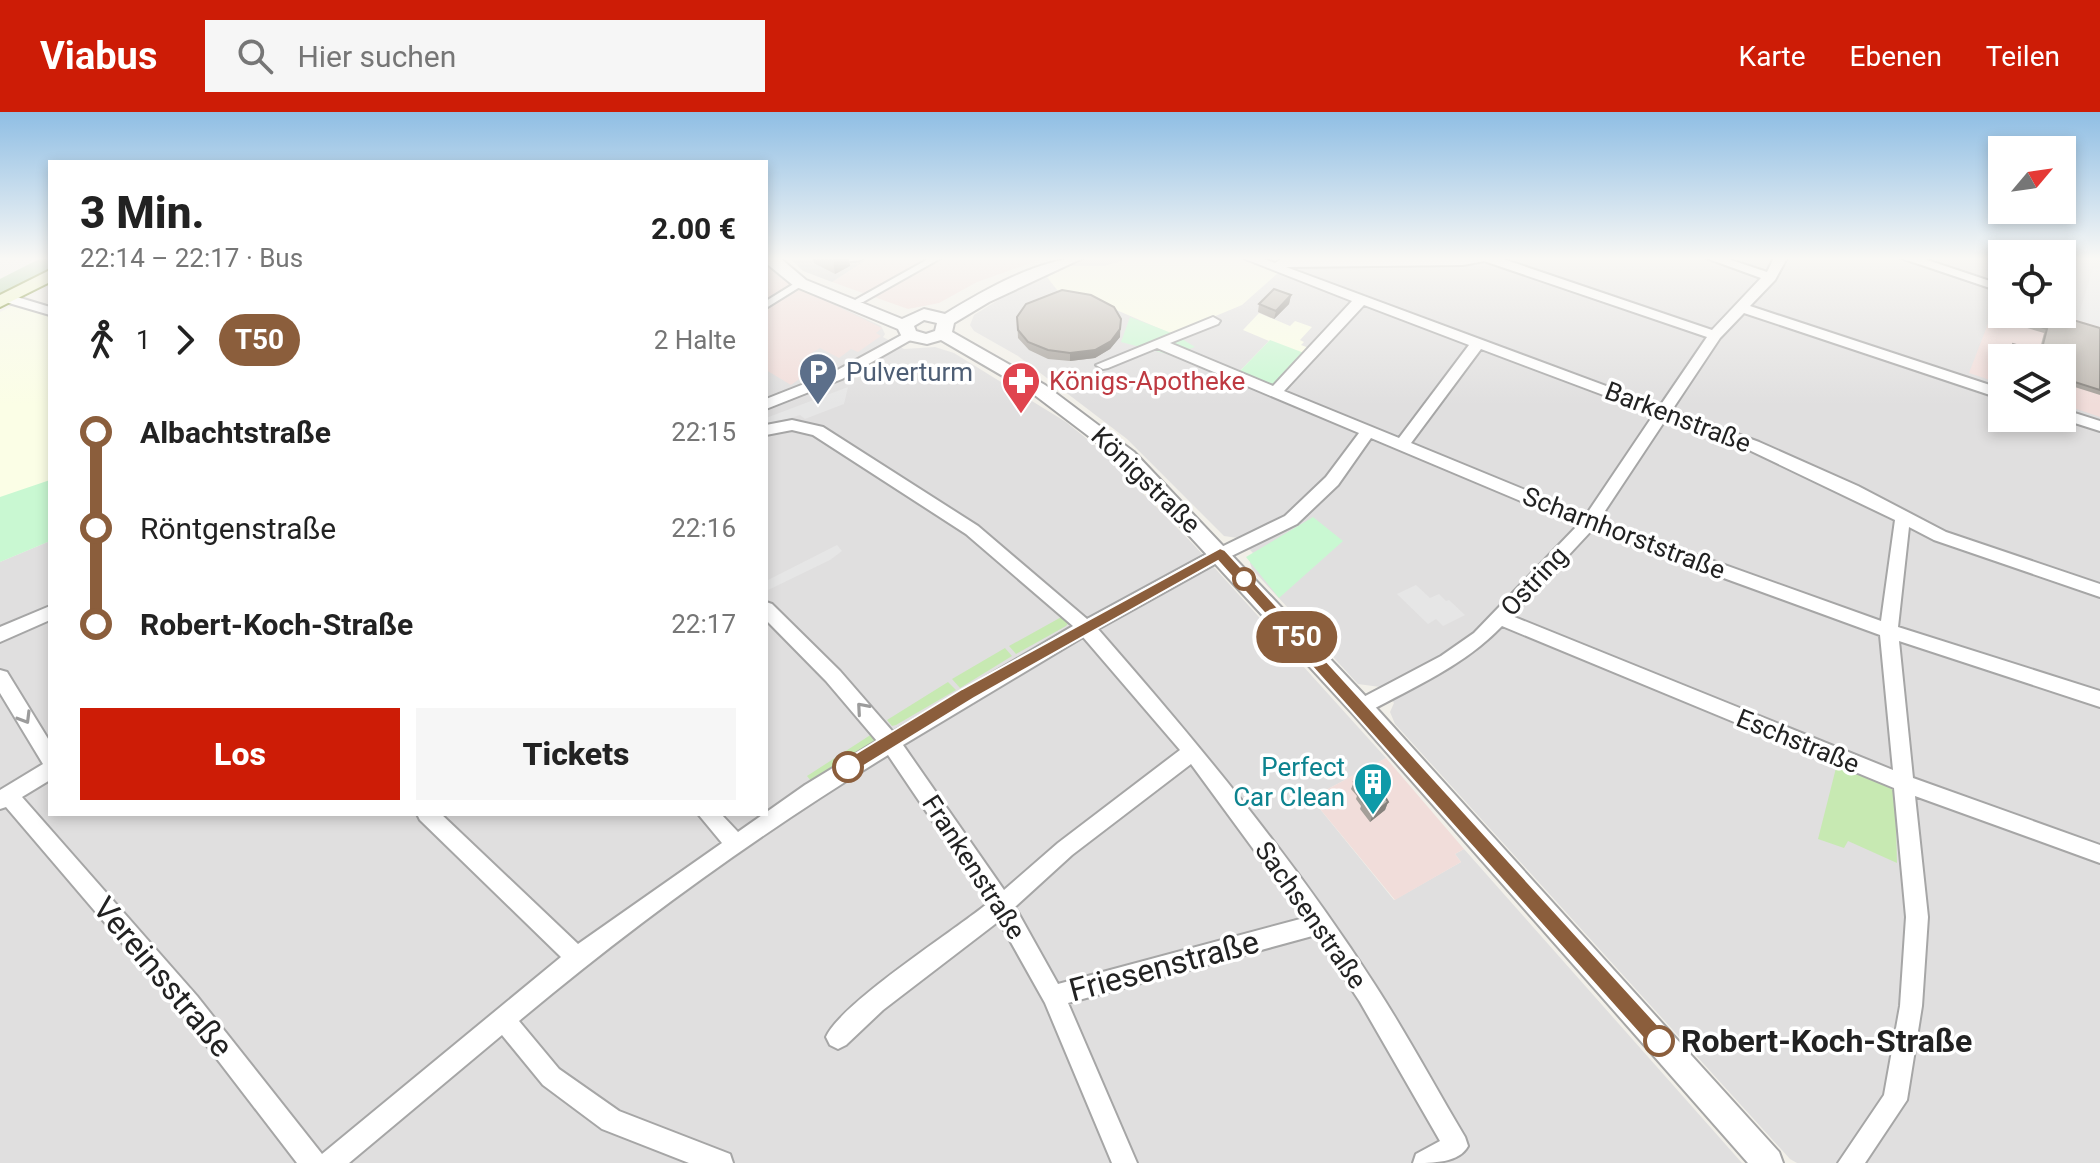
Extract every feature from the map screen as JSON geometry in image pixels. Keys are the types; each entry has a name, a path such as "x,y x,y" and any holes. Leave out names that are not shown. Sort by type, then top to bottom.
{"street":[{"path":"865,307 910,326 941,323 968,307"},
{"path":"874,307 910,326 927,339 961,307"},
{"path":"1274,393 1354,307"},
{"name":"Barkenstraße","path":"1383,307 1780,457 1940,536 2100,591"},
{"path":"1631,307 1715,335"},
{"path":"1740,307 1988,389"},
{"name":"Ostring","path":"1361,707 1447,661 1480,638 1500,618 1589,523 1715,335 1740,307"},
{"path":"1103,365 1213,321"},
{"name":"Königstraße","path":"941,323 1089,423 1127,456 1361,707 1768,1163"},
{"path":"768,403 837,376 910,326"},
{"name":"Scharnhorststraße","path":"1157,343 1589,523 1889,631 2100,699"},
{"path":"1402,444 1478,343"},
{"path":"2076,418 2100,426"},
{"name":"Sachsenstraße","path":"768,429 785,424 815,429 972,530 1085,627 1193,751 1321,924 1368,994 1456,1146 1425,1163"},
{"path":"330,1163 577,958 736,844 889,741 1085,627 1220,554 1291,520 1332,481 1367,432"},
{"path":"1850,1163 1895,1100 1911,1006 1917,917 1889,631 1901,524 1907,519"},
{"name":"Frankenstraße","path":"768,611 833,676 889,741 1002,905 1053,996 1125,1163"},
{"path":"0,635 48,614"},
{"name":"Eschstraße","path":"1500,618 1903,783 2100,854"},
{"path":"0,677 48,756"},
{"path":"838,1037 875,1002 1002,905 1065,849 1193,751"},
{"path":"4,797 48,771"},
{"name":"Vereinsstraße","path":"4,797 189,1004 313,1163"},
{"path":"429,816 577,958"},
{"path":"710,816 736,844"},
{"name":"Friesenstraße","path":"1053,996 1321,924"},
{"path":"503,1019 551,1077 611,1120 721,1163"}],"shaded area":[{"path":"10,307 21,307 48,315 48,482 0,499 0,312"},
{"path":"768,307 840,307 881,326 885,334 883,337 904,349 935,347 954,353 1066,422 1097,447 1193,544 1386,758 1311,798 1394,900 1461,862 1455,854 1464,849 1742,1163 0,1163 0,562 48,542 48,816 768,816"},
{"path":"768,307 839,307 882,328 876,333 881,336 858,352 851,349 839,358 820,348 799,361 813,369 791,385 768,371"},
{"path":"987,307 1988,307 1988,328 2076,328 2076,307 2100,307 2100,1163 1797,1163 1790,1159 1395,724 1390,712 1394,703 1380,687 1358,684 1252,569 1250,563 1254,554 1238,538 1224,536 1127,439 1018,356 974,331 970,325 974,315"},
{"path":"1110,307 1237,307 1172,334"},
{"path":"2081,307 2100,307 2100,327 2077,320"},
{"path":"1259,313 1290,326 1295,321 1312,327 1300,340 1304,342 1301,345 1309,348 1274,386 1239,372 1269,341 1243,330"},
{"path":"2076,319 2100,326 2100,417 2076,409 2076,344 1988,344 1988,379 1969,373 1988,324 1988,328 2076,328"},
{"name":"Pulverturm","path":"848,387 844,404 805,419 800,415 768,425 768,417"},
{"path":"837,545 842,551 768,590 768,580"},
{"path":"1416,585 1430,598 1439,594 1446,601 1449,600 1465,615 1443,626 1436,619 1428,624 1397,594"},
{"path":"1386,758 1464,849 1455,854 1461,862 1395,900 1311,798"}],"green space":[{"path":"1130,317 1174,334 1195,347 1171,355 1121,342"},
{"path":"1270,340 1304,353 1274,386 1239,372"},
{"path":"48,481 48,542 0,562 0,497"},
{"path":"1313,517 1343,541 1279,598 1246,557"},
{"path":"1065,615 1070,621 1066,626 1016,654 1009,646"},
{"path":"1005,648 1012,656 960,688 952,679"},
{"path":"948,682 956,690 896,725 892,726 887,720"},
{"path":"872,734 878,740 812,782 807,776"},
{"path":"1837,764 1895,789 1897,863 1848,841 1844,848 1818,839"}],"building":[{"path":"1024,307 1114,307 1121,319 1120,329 1111,341 1095,350 1070,353 1048,350 1028,342 1018,330 1017,317"},
{"path":"2076,321 2100,328 2100,390 2076,382 2076,344 2043,344 2047,329 2044,328 2076,328"},
{"path":"1372,773 1388,802 1373,814 1363,802 1366,801 1354,782"}],"bus line":[{"name":"T50","path":"848,767 968,693 1220,554 1659,1041"}],"place":[{"name":"Pulverturm","path":"818,406"},
{"name":"Königs-Apotheke","path":"1021,415"},
{"name":"Perfect Car Clean","path":"1373,816"},
{"name":"Robert-Koch-Straße","path":"1659,1041"}]}
